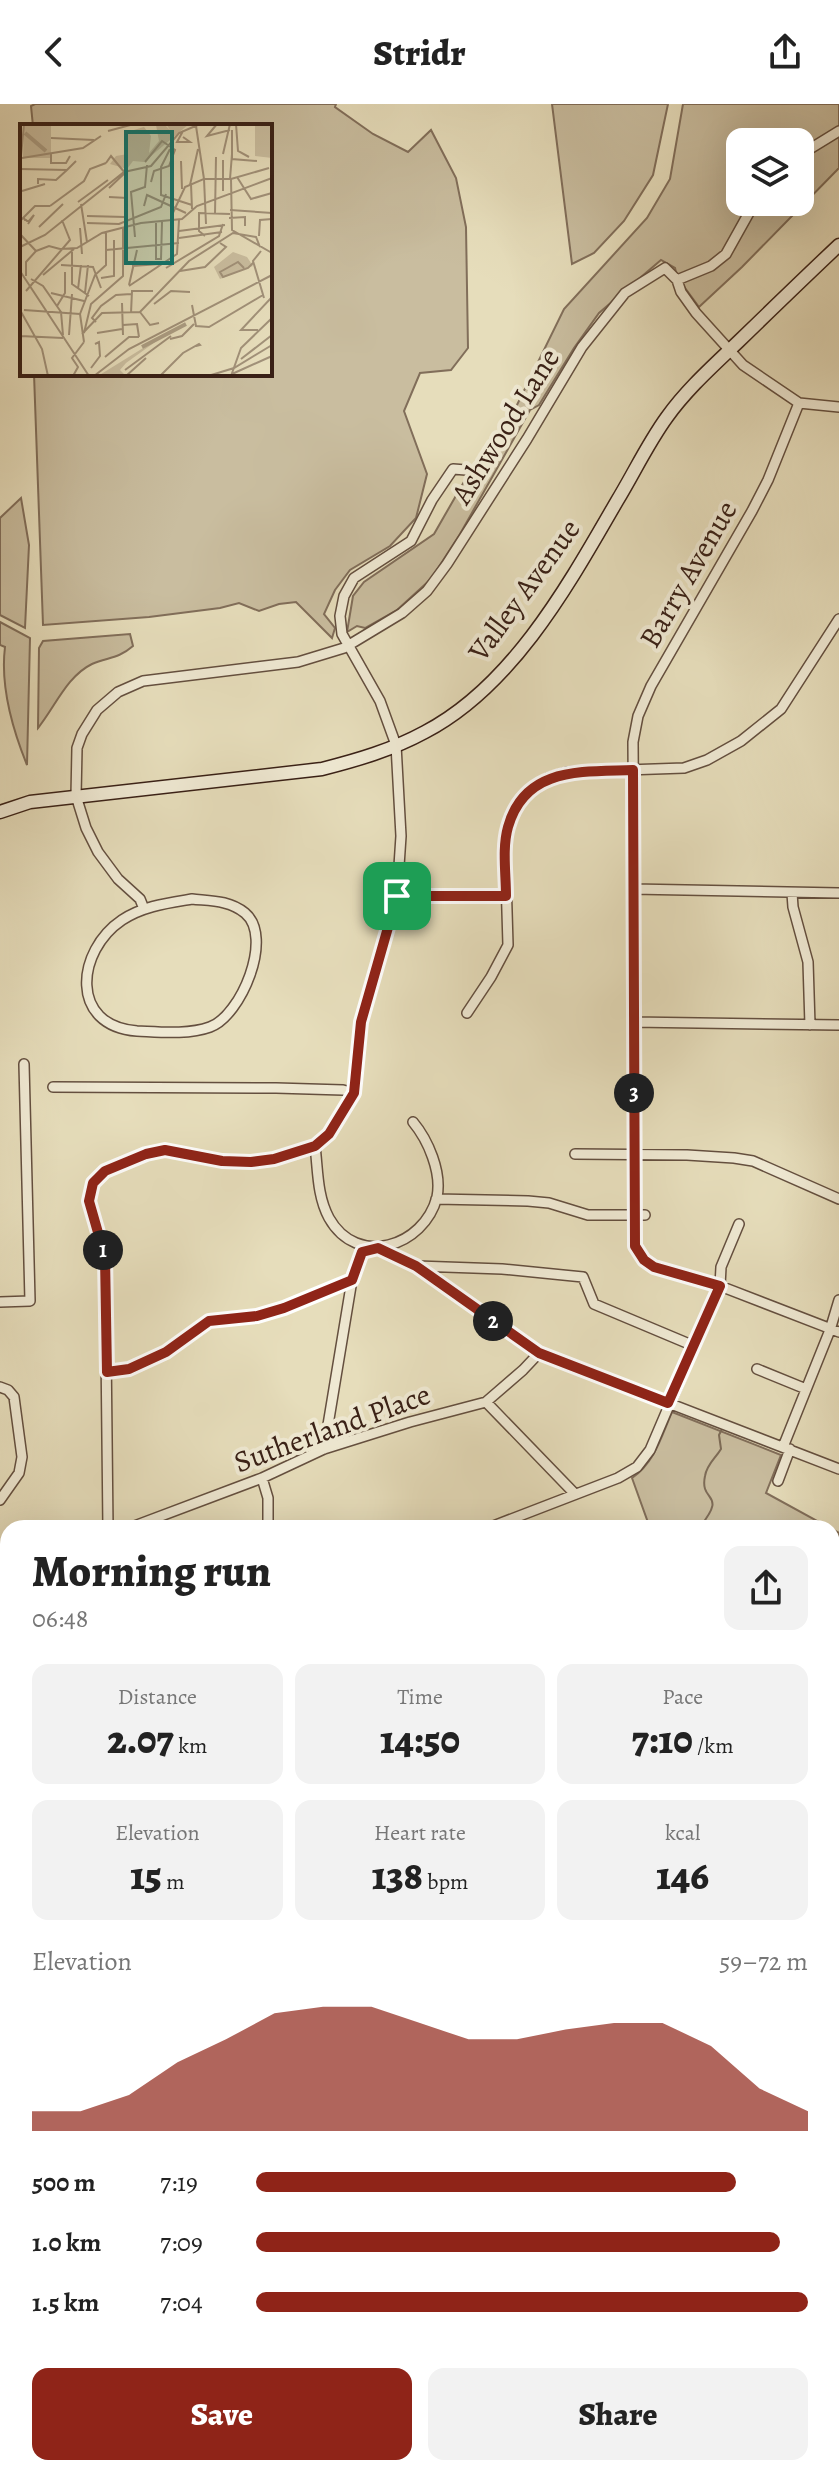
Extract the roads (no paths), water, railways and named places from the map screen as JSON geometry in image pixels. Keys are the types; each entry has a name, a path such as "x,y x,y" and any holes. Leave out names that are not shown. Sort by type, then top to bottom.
{"main road":[{"name":"Valley Avenue","path":"0,812 30,802 322,769 359,760 396,745 426,732 457,712 489,685 517,654 575,572 666,418 698,380 839,245"}],"street":[{"path":"814,146 839,131"},
{"path":"747,216 726,254 711,266 677,280 681,292 743,365 799,403 839,407"},
{"name":"Ashwood Lane","path":"347,647 402,613 427,591 511,464 582,347 625,293 665,268 677,280"},
{"name":"Barry Avenue","path":"720,1286 654,1267 644,1260 635,1246 640,1215 633,1022 633,742 638,716 651,686 752,511 799,403"},
{"path":"108,1520 105,1257 89,1201 93,1183 105,1171 146,1154 165,1150 222,1161 251,1162 274,1159 315,1146 329,1134 354,1093 361,1022 397,896 401,836 396,745 380,701 347,647 340,616 344,596 354,578 411,541 432,500 453,469 466,470"},
{"path":"467,1013 508,945 505,845 508,826 518,804 548,778 568,772 684,768 707,760 741,741 781,709 839,619"},
{"path":"144,909 140,899 118,879 98,852 76,796 77,748 97,710 118,692 143,681 298,662 347,647"},
{"path":"633,889 839,893"},
{"path":"792,893 808,962 810,1025"},
{"path":"397,896 506,896"},
{"path":"192,899 221,901 246,913 258,936 256,952 241,996 226,1017 212,1026 174,1032 135,1031 100,1017 86,992 89,961 105,935 122,920 144,909 192,899"},
{"path":"633,1022 839,1025"},
{"path":"0,1302 30,1301 24,1064"},
{"path":"53,1087 276,1088 354,1093"},
{"path":"324,1449 352,1280 362,1252 403,1240 423,1225 436,1199 438,1184 431,1152 413,1122"},
{"path":"315,1146 318,1183 328,1217 340,1234 358,1245 378,1248 416,1266 539,1353 839,1469"},
{"path":"575,1154 687,1155 753,1161 839,1199"},
{"path":"436,1199 539,1202 588,1215 640,1215"},
{"path":"508,1520 618,1478 637,1467 650,1450 720,1286 721,1267 739,1224"},
{"path":"416,1266 502,1269 583,1277 594,1304 694,1346"},
{"path":"107,1372 129,1369 166,1352 209,1321 257,1316 352,1280"},
{"path":"720,1286 834,1331"},
{"path":"778,1481 806,1389 834,1331 839,1300"},
{"name":"Sutherland Place","path":"150,1520 262,1478 324,1449 486,1402 539,1353"},
{"path":"757,1369 806,1389"},
{"path":"0,1387 14,1397 22,1457 19,1473 0,1500"},
{"path":"486,1402 575,1494"},
{"path":"262,1478 268,1498 268,1520"}],"waterway":[{"path":"705,1520 712,1508 704,1485 705,1476 721,1449 719,1435 722,1429"}]}
